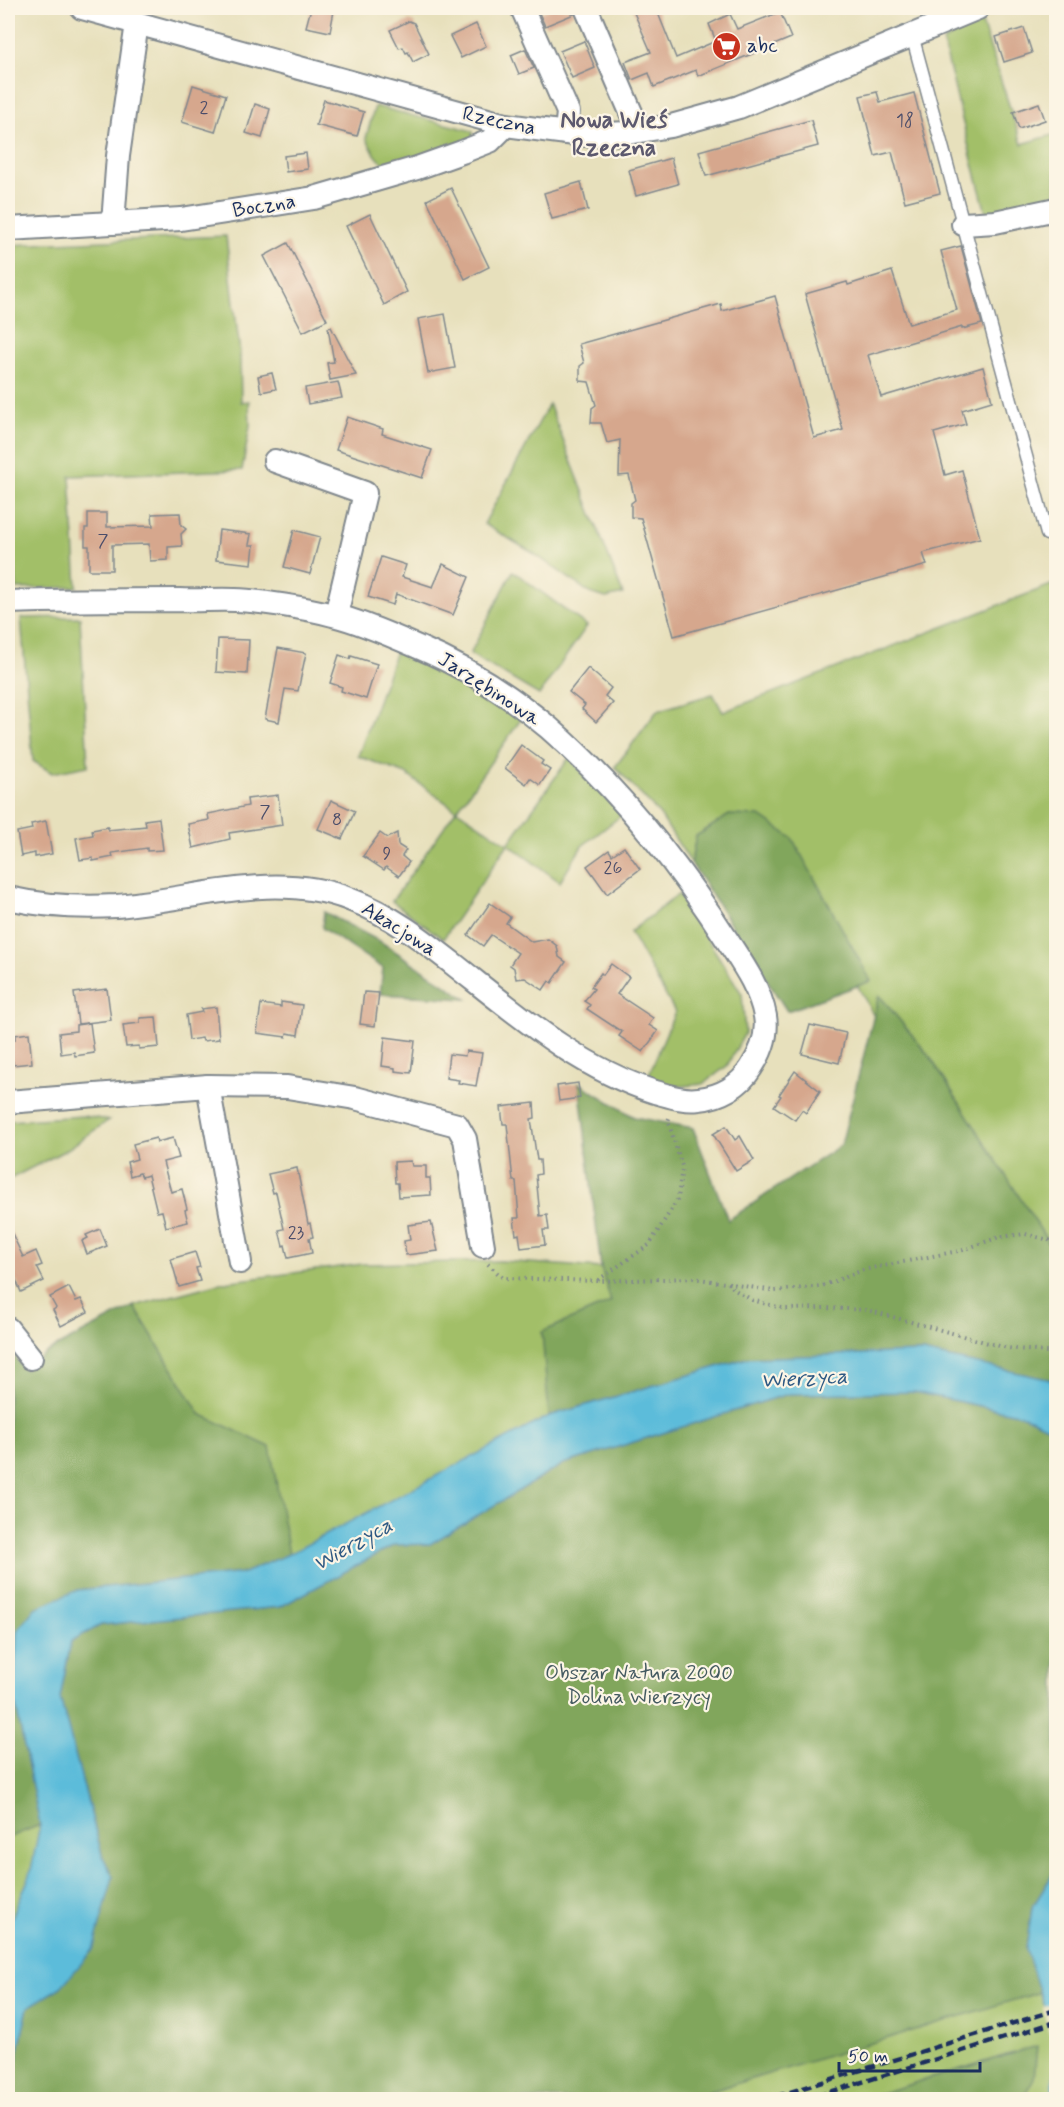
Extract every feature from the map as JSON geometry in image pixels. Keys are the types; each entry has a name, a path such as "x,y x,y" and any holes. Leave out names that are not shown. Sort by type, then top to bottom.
{"street":[{"name":"Rzeczna","path":"82,8 506,125 582,135 671,126 740,107 978,8"},
{"path":"522,8 568,112 566,133"},
{"path":"586,8 639,131"},
{"path":"113,223 118,156 137,22"},
{"name":"Boczna","path":"8,229 181,219 314,198 388,177 462,152 490,141 506,125"},
{"path":"963,224 995,222 1056,209"},
{"path":"275,461 365,493 336,615"},
{"name":"Jarzębinowa","path":"8,602 135,599 238,600 336,615 419,647 461,667 500,692 556,734 626,805 661,847 716,922 757,991 765,1016 765,1037 746,1077"},
{"name":"Akacjowa","path":"8,898 41,905 78,907 117,906 250,888 285,886 331,893 349,898 403,926 544,1034 581,1059 633,1085 679,1099 697,1099 731,1089 746,1077"},
{"path":"208,1086 240,1262"},
{"path":"8,1102 208,1086 287,1087 354,1098 457,1125 465,1139 483,1246"},
{"path":"8,1329 31,1358"}],"lane":[{"path":"912,35 1047,534"}],"path":[{"path":"597,1281 649,1245 678,1199 682,1166 668,1121 679,1099"},
{"path":"483,1246 488,1264 503,1278 597,1281 693,1278 775,1291 822,1286 863,1270 963,1250 999,1238 1025,1234 1048,1240 1056,1250"},
{"path":"727,1282 735,1290 752,1300 785,1309 867,1310 1007,1348 1056,1353"}],"green space":[{"path":"981,20 1022,144 1056,134 1056,206 986,213 943,41"},
{"path":"375,106 473,131 472,143 403,165 386,164 377,156 366,138"},
{"path":"226,236 240,353 241,402 249,401 250,426 242,470 70,476 77,587 17,589 8,497 8,245"},
{"path":"549,404 623,594 606,598 590,593 533,553 484,524"},
{"path":"513,571 587,626 539,695 470,654"},
{"name":"Obszar Natura 2000 Dolina Wierzycy","path":"1056,583 1056,2099 8,2099 8,1469 145,1325 134,1306 224,1282 363,1264 501,1261 601,1268 602,1271 829,1208 878,1024 772,825 696,836 691,863 660,815 615,767 657,711 713,694 723,712"},
{"path":"80,617 88,766 52,773 33,761 21,618"},
{"path":"396,651 458,679 522,718 457,810 508,844 443,939 392,901 456,810 406,774 358,756"},
{"path":"569,758 622,815 582,846 560,882 508,844"},
{"path":"729,815 760,816 792,838 871,981 787,1011 691,863 696,836"},
{"path":"679,894 742,994 745,1033 727,1066 703,1084 673,1087 647,1079 675,1012 630,932"},
{"path":"324,912 381,942 467,999 380,994 383,968 322,928"},
{"path":"879,995 930,1057 1056,1254 1056,1381 922,1352 748,1358 549,1416 542,1332 611,1302 601,1268 579,1083 634,1117 693,1128 728,1220 841,1145"},
{"path":"83,1116 109,1120 66,1150 8,1180 8,1121"},
{"path":"134,1306 200,1414 270,1447 289,1554 244,1573 78,1590 14,1696 40,1825 8,1838 8,1348 25,1370 47,1352"},
{"path":"915,1392 1022,1415 1056,1431 1056,1869 1032,1908 1026,1948 1041,1992 685,2099 8,2100 28,2007 61,1987 113,1877 102,1855 60,1698 71,1641 101,1625 280,1607 394,1545 430,1544 563,1464 788,1394"},
{"path":"1037,2046 1034,2078 1022,2099 861,2099"}],"water":[{"name":"Wierzyca","path":"922,1352 1056,1381 1056,1431 1022,1415 915,1392 788,1394 563,1464 430,1544 394,1545 280,1607 101,1625 71,1641 60,1698 102,1855 113,1877 93,1950 61,1987 28,2007 8,2099 8,1927 30,1875 40,1825 14,1696 17,1631 35,1608 78,1590 244,1573 289,1554 549,1416 748,1358"},
{"path":"1056,1869 1056,2099 1052,2093 1053,2035 1026,1949 1032,1908"}],"pier":[{"path":"1056,2002 1056,2028 1050,2030 1049,2033 1042,2005 1043,2007"}],"building":[{"path":"311,8 334,11 330,32 306,27"},
{"path":"552,8 573,8 574,14 545,26 539,13"},
{"path":"632,8 656,8 676,58 716,41 709,24 730,14 737,29 780,12 791,38 698,76 696,70 654,87 649,73 632,80 625,62 651,52"},
{"path":"409,21 414,23 429,54 413,62 403,47 399,48 390,30"},
{"path":"476,24 486,46 461,58 450,36"},
{"path":"1024,28 1032,53 1004,62 996,37"},
{"path":"584,41 595,68 572,78 560,51"},
{"path":"525,49 534,68 519,74 511,55"},
{"path":"193,85 226,95 215,132 182,122"},
{"path":"877,92 880,102 914,93 940,193 905,202 892,152 875,156 860,96"},
{"path":"324,100 364,112 357,136 316,125"},
{"path":"1039,103 1045,120 1019,129 1013,112"},
{"path":"255,104 270,109 262,138 246,133"},
{"path":"811,120 818,146 706,176 699,151"},
{"path":"306,153 308,169 286,172 284,156"},
{"path":"671,158 678,184 636,196 629,170"},
{"path":"581,182 588,210 552,219 544,193"},
{"path":"451,188 489,267 465,279 427,200"},
{"path":"370,214 407,292 384,305 346,226"},
{"path":"288,243 327,320 303,332 264,256"},
{"path":"961,246 982,324 962,329 962,327 868,355 881,397 983,367 992,401 962,410 966,424 934,433 945,475 962,470 980,538 923,553 927,565 674,636 641,518 631,517 631,503 635,500 629,475 619,476 620,440 607,443 601,423 591,423 592,408 596,405 589,382 580,381 580,366 584,363 579,344 721,304 722,311 775,296 814,438 843,430 805,294 847,282 848,285 892,271 909,324 957,310 941,251"},
{"path":"445,314 455,368 428,373 418,319"},
{"path":"331,327 356,375 330,380 327,363 334,362 328,328"},
{"path":"272,373 276,389 261,392 258,376"},
{"path":"338,382 342,398 308,404 305,388"},
{"path":"347,417 383,429 382,434 432,450 422,478 336,450"},
{"path":"88,513 107,513 107,527 153,526 152,514 180,513 181,525 186,529 181,534 182,546 168,547 168,560 150,561 149,544 112,545 112,570 89,570 89,546 85,546"},
{"path":"219,530 251,534 249,545 254,545 252,564 216,560"},
{"path":"294,530 320,537 310,574 284,567"},
{"path":"381,557 406,565 402,577 433,587 443,564 469,577 453,615 396,594 393,605 368,597"},
{"path":"218,639 249,640 247,674 216,672"},
{"path":"278,648 306,653 298,691 285,689 279,722 265,719"},
{"path":"339,655 377,664 366,699 341,691 342,687 330,683"},
{"path":"588,668 611,688 605,696 613,703 596,722 582,709 585,705 569,692"},
{"path":"521,745 543,761 541,764 550,770 540,785 530,778 526,784 505,768"},
{"path":"278,795 282,825 229,833 230,839 193,848 188,824 209,820 208,814 248,806 247,799"},
{"path":"331,800 355,811 342,839 318,829"},
{"path":"159,818 163,850 147,851 147,848 112,853 113,857 93,861 93,858 80,860 76,838 93,835 92,830 108,827 108,830 146,826 145,820"},
{"path":"46,821 52,854 35,857 35,853 21,856 17,832 32,829 31,824"},
{"path":"380,833 387,838 397,833 398,845 406,850 402,856 409,862 399,876 386,867 384,870 363,856"},
{"path":"624,847 640,869 607,894 587,866 609,850 612,855"},
{"path":"490,903 510,917 506,923 532,942 548,939 557,946 559,957 566,962 552,983 549,981 543,990 525,978 516,979 514,968 510,965 518,953 491,935 483,946 468,935"},
{"path":"611,964 629,977 617,994 653,1018 649,1025 658,1031 643,1052 619,1036 622,1032 587,1009 590,1005 584,1001 594,989 591,987 601,973 603,975"},
{"path":"107,989 111,1020 78,1024 74,993"},
{"path":"364,992 379,993 375,1026 360,1024"},
{"path":"281,1002 302,1005 298,1035 287,1033 286,1037 257,1033 261,1004 281,1007"},
{"path":"216,1007 219,1039 189,1040 186,1015 202,1012 201,1009"},
{"path":"156,1017 159,1047 139,1049 139,1046 126,1047 123,1025 140,1023 140,1018"},
{"path":"90,1023 94,1053 75,1056 74,1052 61,1054 59,1033 76,1031 76,1025"},
{"path":"810,1025 846,1033 839,1063 802,1054"},
{"path":"29,1033 32,1063 13,1065 13,1062 8,1062 8,1041 15,1040 15,1035"},
{"path":"385,1037 415,1041 411,1073 395,1071 395,1068 382,1066"},
{"path":"466,1051 482,1053 476,1086 446,1078 449,1054 465,1056"},
{"path":"795,1071 820,1091 806,1113 802,1110 795,1120 774,1106"},
{"path":"578,1083 580,1098 559,1101 557,1086"},
{"path":"534,1103 535,1118 531,1119 537,1160 540,1160 541,1174 536,1175 540,1216 547,1215 549,1230 543,1230 545,1245 521,1248 519,1234 516,1235 514,1218 519,1218 516,1181 513,1181 507,1124 503,1124 501,1107"},
{"path":"726,1126 735,1140 740,1136 754,1160 736,1171 713,1134"},
{"path":"156,1138 157,1142 173,1138 179,1158 163,1162 171,1192 182,1189 188,1222 166,1227 162,1211 157,1212 148,1175 142,1177 140,1173 130,1176 127,1162 137,1159 133,1144"},
{"path":"411,1161 412,1166 426,1166 426,1178 430,1178 431,1195 399,1197 398,1183 395,1183 394,1162"},
{"path":"297,1168 308,1224 310,1223 313,1237 309,1238 312,1253 288,1258 279,1230 284,1229 276,1192 273,1193 268,1174"},
{"path":"431,1222 438,1251 406,1255 404,1241 410,1240 408,1225"},
{"path":"8,1225 23,1257 36,1251 42,1265 37,1267 44,1281 21,1292 16,1280 13,1282 8,1270"},
{"path":"100,1229 107,1246 87,1254 82,1241 88,1238 86,1235"},
{"path":"195,1252 200,1267 196,1268 200,1281 179,1287 171,1259"},
{"path":"69,1287 76,1301 81,1299 88,1312 61,1326 53,1310 56,1308 50,1297"}],"railway":[{"path":"764,2100 1056,2010"},
{"path":"804,2100 1056,2022"}],"place":[{"name":"abc","path":"726,46"}],"district":[{"name":"Nowa Wieś Rzeczna","path":"614,134"}]}
